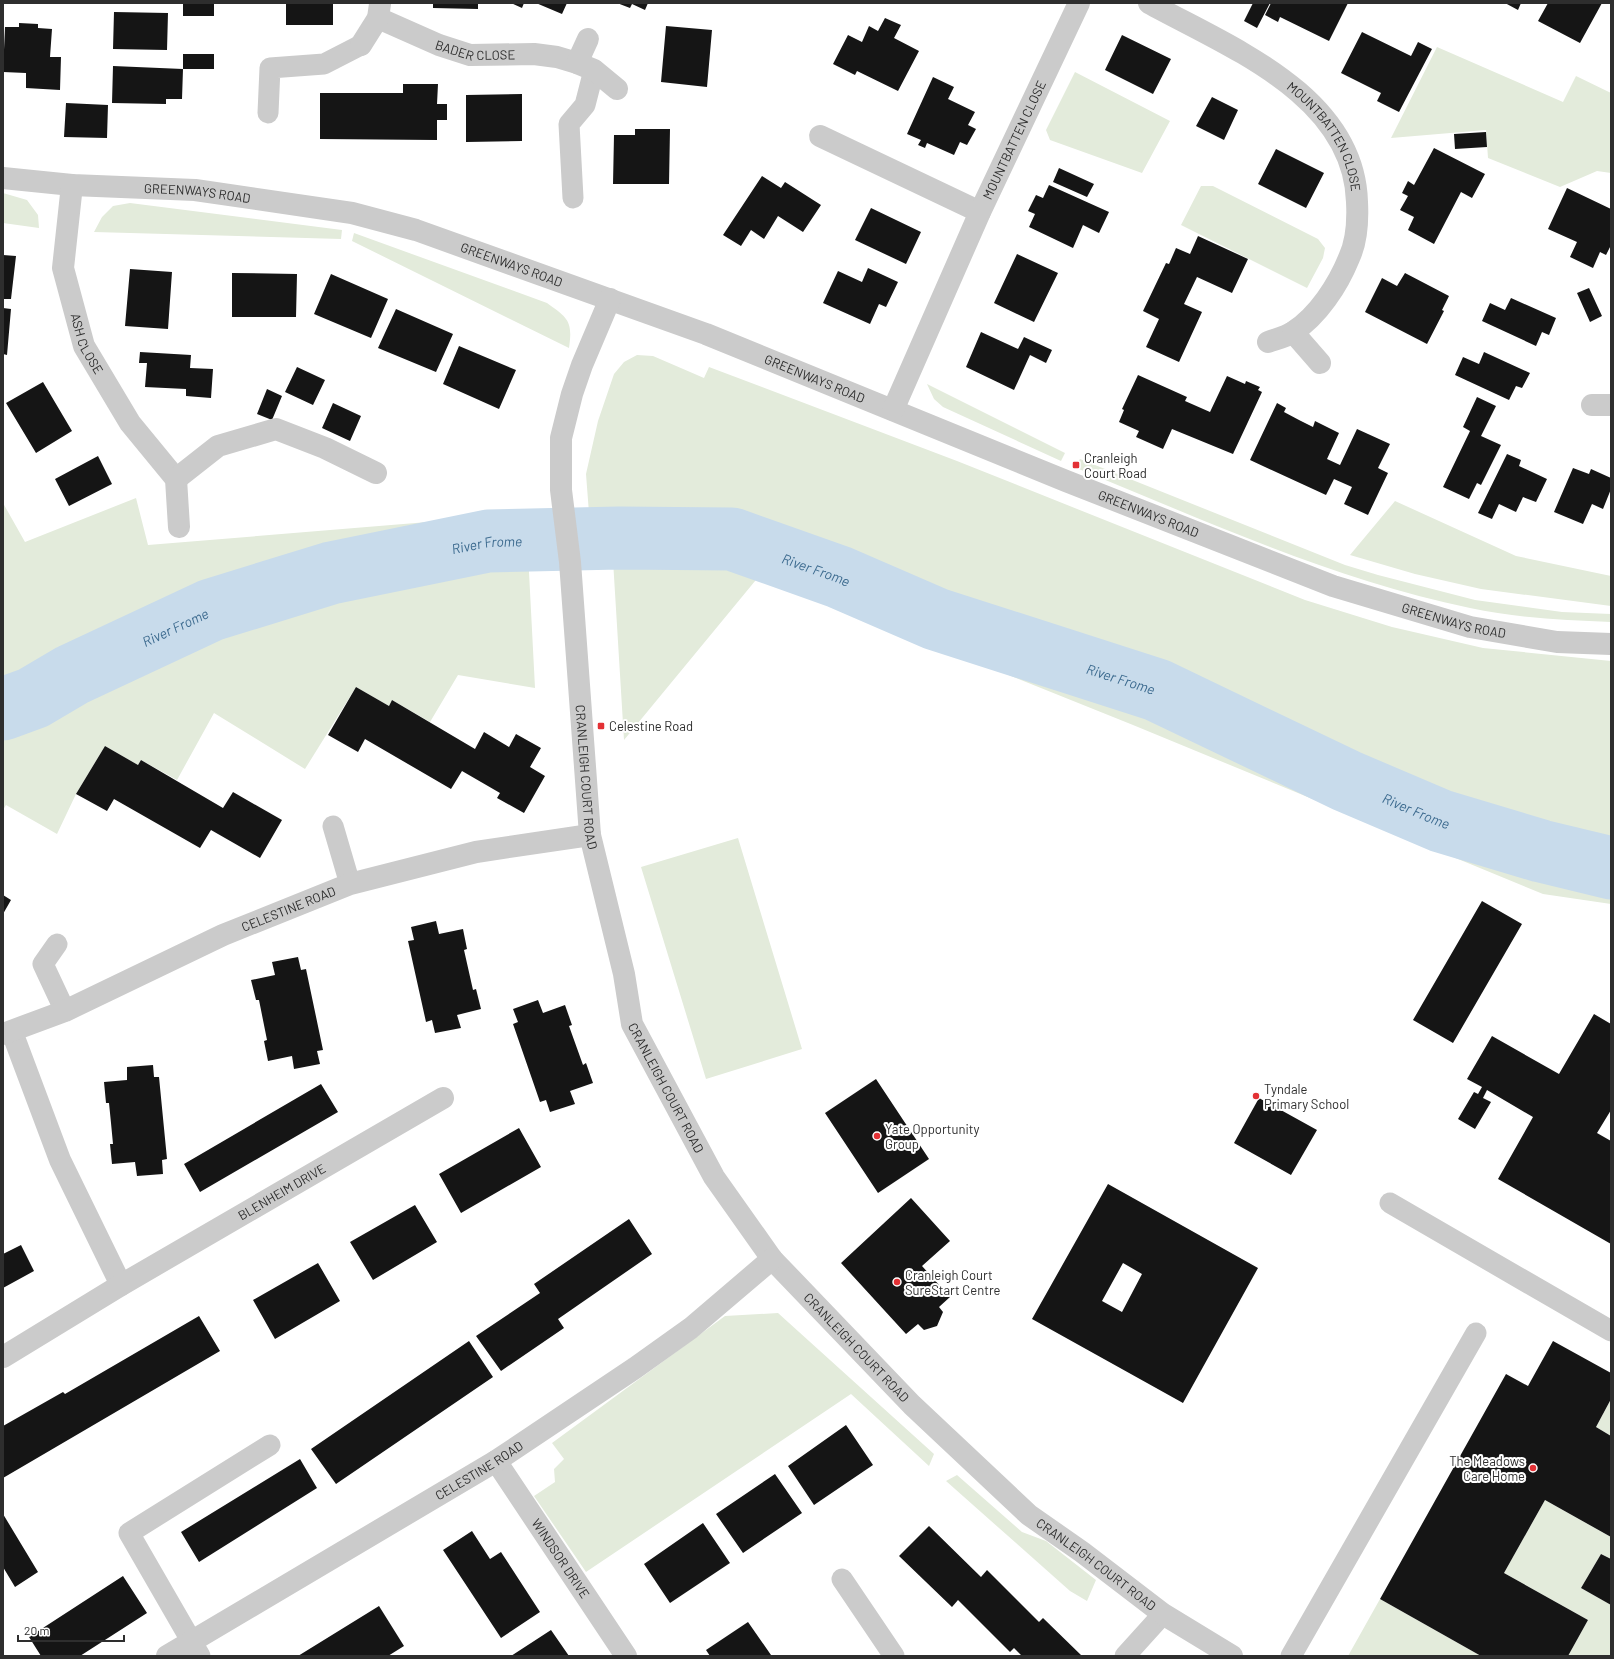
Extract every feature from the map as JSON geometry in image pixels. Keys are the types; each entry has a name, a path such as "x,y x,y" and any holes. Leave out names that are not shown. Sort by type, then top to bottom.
{"street":[{"name":"MOUNTBATTEN CLOSE","path":"893,410 980,212 1079,3"},
{"name":"MOUNTBATTEN CLOSE","path":"1149,3 1270,69 1294,86 1320,112 1337,136 1349,160 1357,187 1358,214 1354,247 1339,281 1318,309 1293,332 1268,342"},
{"name":"BADER CLOSE","path":"361,45 379,10 439,45 470,55 534,54 557,57 585,67 617,89"},
{"path":"585,67 588,39"},
{"name":"MOUNTBATTEN CLOSE","path":"820,136 980,212"},
{"name":"GREENWAYS ROAD","path":"3,178 72,185 194,190 352,213 416,230 706,334 1066,481 1333,586 1470,628 1557,642 1611,644"},
{"name":"ASH CLOSE","path":"72,185 63,268 84,346 130,423 176,479"},
{"name":"CRANLEIGH COURT ROAD","path":"610,299 582,365 572,394 561,438 560,490 570,562 590,835 624,974 632,1024 714,1177 772,1259 912,1406 1029,1515 1082,1552 1163,1614 1232,1656"},
{"path":"1293,332 1320,363"},
{"path":"179,527 176,479 218,446 276,429 325,448 376,473"},
{"name":"CELESTINE ROAD","path":"8,1033 65,1011 223,935 350,884 476,852 590,835"},
{"path":"8,1033 60,1160 121,1285"},
{"name":"BLENHEIM DRIVE","path":"3,1357 121,1285 443,1098"},
{"name":"CELESTINE ROAD","path":"167,1656 195,1649 496,1461 635,1368 691,1328 772,1259"},
{"name":"WINDSOR DRIVE","path":"496,1461 626,1656"}],"lane":[{"path":"268,113 270,68 324,64 361,45"},
{"path":"573,198 569,124 585,106 585,67"},
{"path":"333,826 350,884"},
{"path":"57,944 43,964 65,1011"},
{"path":"1390,1203 1611,1331"},
{"path":"1291,1656 1476,1333"},
{"path":"195,1649 129,1533 270,1445"},
{"path":"842,1579 894,1656"},
{"path":"1125,1656 1163,1614"}],"green space":[{"path":"1437,47 1563,102 1576,76 1611,93 1611,173 1597,171 1560,187 1488,158 1486,130 1391,138"},
{"path":"1075,72 1170,121 1142,173 1050,140 1046,130"},
{"path":"1201,186 1213,186 1318,239 1325,248 1323,258 1307,288 1181,225"},
{"path":"3,193 27,200 38,215 39,228 3,223"},
{"path":"130,203 342,230 341,239 94,232 102,217 113,206"},
{"path":"354,233 547,303 560,313 567,321 570,332 569,348 352,241"},
{"path":"637,355 653,356 704,378 709,367 957,461 1305,600 1392,627 1483,648 1611,661 1611,904 1543,894 1133,725 760,575 624,740 610,511 589,513 586,474 598,421 614,374 624,362"},
{"path":"927,384 1065,453 1061,461 943,407 934,399"},
{"path":"1080,459 1345,565 1475,600 1562,612 1611,614 1611,622 1540,618 1487,611 1419,596 1368,581 1318,565 1220,527 1074,467"},
{"path":"136,498 148,545 526,514 535,688 458,675 430,722 392,700 389,706 356,687 305,769 214,713 177,780 141,760 138,765 105,746 76,794 57,834 6,805 3,810 3,719 118,664 256,607 294,587 210,605 3,698 3,503 25,542"},
{"path":"1395,501 1516,556 1611,576 1611,606 1481,589 1415,574 1350,555"},
{"path":"738,838 802,1049 706,1079 641,867"},
{"path":"778,1313 934,1454 929,1466 851,1394 586,1572 534,1496 555,1482 554,1469 564,1459 552,1443 725,1316"},
{"path":"1611,1399 1611,1436 1596,1427"},
{"path":"957,1475 1022,1532 1046,1541 1096,1580 1087,1601 1070,1591 946,1481"},
{"path":"1545,1500 1611,1537 1611,1559 1601,1554 1581,1588 1611,1605 1611,1656 1568,1656 1588,1620 1504,1573"},
{"path":"1380,1599 1481,1656 1348,1656"}],"building":[{"path":"183,3 214,3 214,16 183,16"},
{"path":"286,3 333,3 333,25 286,25"},
{"path":"433,3 478,3 478,9 433,8"},
{"path":"511,3 524,3 522,8"},
{"path":"536,3 567,3 562,14"},
{"path":"617,3 648,3 645,10 632,4 630,8"},
{"path":"1253,3 1270,3 1257,28 1244,21"},
{"path":"1271,3 1348,3 1329,41 1280,17 1278,22 1265,15"},
{"path":"1505,3 1521,3 1518,10"},
{"path":"1548,3 1602,3 1580,43 1538,21"},
{"path":"114,12 168,13 167,50 113,49"},
{"path":"885,18 901,25 894,38 919,51 898,91 857,71 855,75 833,64 848,35 862,42 869,26 878,31"},
{"path":"19,23 38,24 38,28 52,29 50,57 61,57 60,90 26,88 26,73 3,72 5,27 19,27"},
{"path":"666,26 712,30 707,87 661,82"},
{"path":"1362,32 1411,56 1418,42 1432,49 1399,112 1377,101 1381,93 1341,73"},
{"path":"1122,35 1171,59 1153,94 1105,70"},
{"path":"183,54 214,54 214,69 183,69"},
{"path":"113,66 183,69 182,99 166,99 166,104 112,103"},
{"path":"933,77 954,87 948,99 975,112 968,125 976,129 967,145 960,142 954,155 927,143 925,148 918,145 921,140 907,134"},
{"path":"403,84 438,84 437,104 447,104 447,120 437,120 437,140 320,139 320,93 403,93"},
{"path":"522,94 522,141 466,142 466,95"},
{"path":"1212,97 1238,110 1224,140 1196,126"},
{"path":"66,103 108,105 107,138 64,137"},
{"path":"635,129 670,129 669,184 613,184 614,135 635,135"},
{"path":"1486,132 1487,147 1455,149 1454,134"},
{"path":"1434,148 1485,174 1472,198 1461,192 1434,244 1408,230 1414,217 1400,210 1408,196 1402,193 1408,181 1414,185"},
{"path":"1276,149 1324,173 1306,208 1258,184"},
{"path":"1059,168 1094,184 1087,197 1053,182"},
{"path":"762,176 781,188 785,182 821,205 803,232 778,216 764,239 751,230 741,246 723,235"},
{"path":"1049,185 1109,212 1099,233 1083,225 1073,248 1029,227 1035,214 1028,211 1036,195 1043,198"},
{"path":"1567,188 1611,209 1611,245 1606,255 1600,252 1593,268 1570,257 1577,242 1548,229"},
{"path":"871,208 921,232 906,264 855,240"},
{"path":"1198,236 1248,259 1232,293 1197,277 1184,304 1202,312 1179,362 1146,347 1159,319 1143,311 1166,263 1169,264 1176,248 1190,254"},
{"path":"1017,254 1058,273 1034,322 994,303"},
{"path":"3,255 16,256 11,299 3,299"},
{"path":"868,268 898,282 886,307 879,304 870,324 823,303 838,271 862,282"},
{"path":"130,269 172,272 168,329 125,326"},
{"path":"232,273 297,274 296,317 232,317"},
{"path":"1405,273 1449,296 1442,310 1444,311 1427,344 1365,312 1382,278 1397,286"},
{"path":"331,274 388,299 371,338 314,314"},
{"path":"1589,288 1602,316 1590,322 1577,293"},
{"path":"1511,298 1556,318 1549,335 1542,332 1536,346 1482,321 1490,303 1505,310"},
{"path":"3,308 11,309 7,355 3,354"},
{"path":"396,309 453,334 436,372 378,348"},
{"path":"981,332 1018,349 1024,337 1052,350 1046,363 1030,355 1014,390 966,367"},
{"path":"459,346 516,370 499,409 443,384"},
{"path":"140,352 191,355 190,368 213,369 211,398 186,396 186,389 145,387 147,363 139,363"},
{"path":"1484,352 1530,373 1522,388 1516,386 1509,400 1455,375 1463,357 1479,364"},
{"path":"297,367 325,380 313,405 285,392"},
{"path":"1138,375 1187,397 1185,401 1210,412 1227,376 1245,384 1246,381 1260,387 1258,390 1262,392 1233,454 1172,429 1163,449 1136,437 1139,431 1119,422 1124,410 1122,409"},
{"path":"43,382 72,431 36,453 6,403"},
{"path":"267,389 282,396 272,420 257,414"},
{"path":"1477,397 1496,406 1481,436 1501,445 1481,485 1477,483 1469,499 1443,487 1470,431 1463,427"},
{"path":"333,403 361,416 350,441 322,428"},
{"path":"1277,403 1286,408 1284,412 1313,427 1315,421 1339,433 1327,459 1340,465 1357,429 1390,444 1378,468 1388,473 1368,515 1344,504 1352,487 1334,479 1326,495 1250,460"},
{"path":"1507,454 1521,460 1519,466 1547,479 1536,502 1523,497 1516,512 1499,504 1492,519 1478,513"},
{"path":"98,456 112,484 69,506 55,479"},
{"path":"1573,468 1589,474 1591,469 1611,478 1611,489 1603,509 1592,504 1583,524 1554,512"},
{"path":"356,687 389,706 392,700 475,749 484,732 509,747 516,734 541,748 530,767 545,776 524,813 497,798 500,793 462,771 451,789 365,739 358,752 328,735"},
{"path":"105,746 138,765 141,760 223,808 233,792 282,820 260,858 211,830 200,848 114,799 107,811 76,794"},
{"path":"3,895 11,900 3,914"},
{"path":"1482,901 1522,924 1453,1043 1413,1020"},
{"path":"436,921 439,934 463,929 467,949 464,950 473,990 476,989 481,1009 457,1015 461,1028 435,1033 432,1020 426,1022 408,941 414,940 411,927"},
{"path":"298,957 301,970 306,969 323,1050 317,1051 320,1064 294,1069 292,1056 268,1061 264,1041 267,1040 259,1000 256,1000 251,980 275,975 272,962"},
{"path":"538,1000 543,1013 565,1005 572,1025 569,1026 583,1065 586,1063 593,1083 570,1091 575,1104 550,1112 546,1100 540,1102 513,1024 518,1022 513,1009"},
{"path":"1594,1014 1611,1024 1611,1110 1597,1133 1611,1141 1611,1244 1498,1179 1533,1117 1487,1090 1483,1098 1491,1102 1475,1129 1458,1119 1474,1092 1478,1094 1482,1087 1467,1079 1492,1036 1559,1074"},
{"path":"153,1065 154,1077 159,1077 167,1159 162,1160 163,1174 137,1176 135,1162 112,1164 110,1144 113,1144 111,1123 109,1103 106,1103 104,1082 127,1080 127,1067"},
{"name":"Yate Opportunity Group","path":"876,1079 929,1159 878,1193 825,1113"},
{"path":"321,1084 338,1112 200,1192 184,1164"},
{"path":"1259,1098 1317,1130 1291,1175 1234,1143"},
{"path":"519,1128 541,1167 461,1213 439,1174"},
{"path":"1108,1184 1258,1268 1183,1403 1032,1319","holes":["1123,1263 1142,1274 1122,1312 1102,1301"]},
{"name":"Cranleigh Court SureStart Centre","path":"911,1198 950,1241 922,1266 950,1297 939,1307 943,1312 937,1326 924,1330 918,1324 906,1334 841,1263"},
{"path":"415,1205 437,1242 373,1280 350,1242"},
{"path":"629,1219 652,1254 558,1319 564,1328 501,1371 476,1336 540,1293 534,1284"},
{"path":"21,1245 34,1271 3,1288 3,1254"},
{"path":"318,1263 340,1301 275,1339 253,1300"},
{"path":"199,1316 220,1351 3,1478 3,1426 63,1392 65,1394"},
{"path":"469,1341 493,1377 336,1484 311,1449"},
{"name":"The Meadows Care Home","path":"1553,1341 1611,1373 1611,1399 1596,1427 1611,1436 1611,1537 1545,1500 1504,1573 1588,1620 1568,1656 1481,1656 1380,1599 1506,1374 1528,1386"},
{"path":"846,1425 873,1465 814,1505 788,1466"},
{"path":"300,1459 317,1488 199,1562 181,1532"},
{"path":"775,1474 802,1513 743,1553 716,1514"},
{"path":"3,1514 38,1572 15,1587 3,1567"},
{"path":"703,1523 730,1563 670,1603 644,1564"},
{"path":"929,1526 981,1577 987,1570 1039,1622 1043,1618 1082,1656 1022,1656 1014,1648 1010,1652 958,1600 952,1607 899,1556"},
{"path":"472,1531 490,1559 501,1552 540,1612 501,1638 443,1550"},
{"path":"1601,1554 1611,1559 1611,1605 1581,1588"},
{"path":"123,1576 147,1613 80,1656 41,1656 29,1637"},
{"path":"379,1606 404,1646 388,1656 298,1656"},
{"path":"748,1622 771,1655 710,1656 706,1650"},
{"path":"551,1630 569,1656 511,1656"}],"waterway":[{"name":"River Frome","path":"3,709 33,698 72,675 211,610 331,573 488,541 619,538 732,539 839,577 936,619 1157,690 1347,781 1441,821 1541,851 1611,868"}],"place":[{"name":"Cranleigh Court Road","path":"1076,465"},
{"name":"Celestine Road","path":"601,726"},
{"name":"Tyndale Primary School","path":"1256,1096"},
{"name":"Yate Opportunity Group","path":"877,1136"},
{"name":"Cranleigh Court SureStart Centre","path":"897,1282"},
{"name":"The Meadows Care Home","path":"1533,1468"}]}
